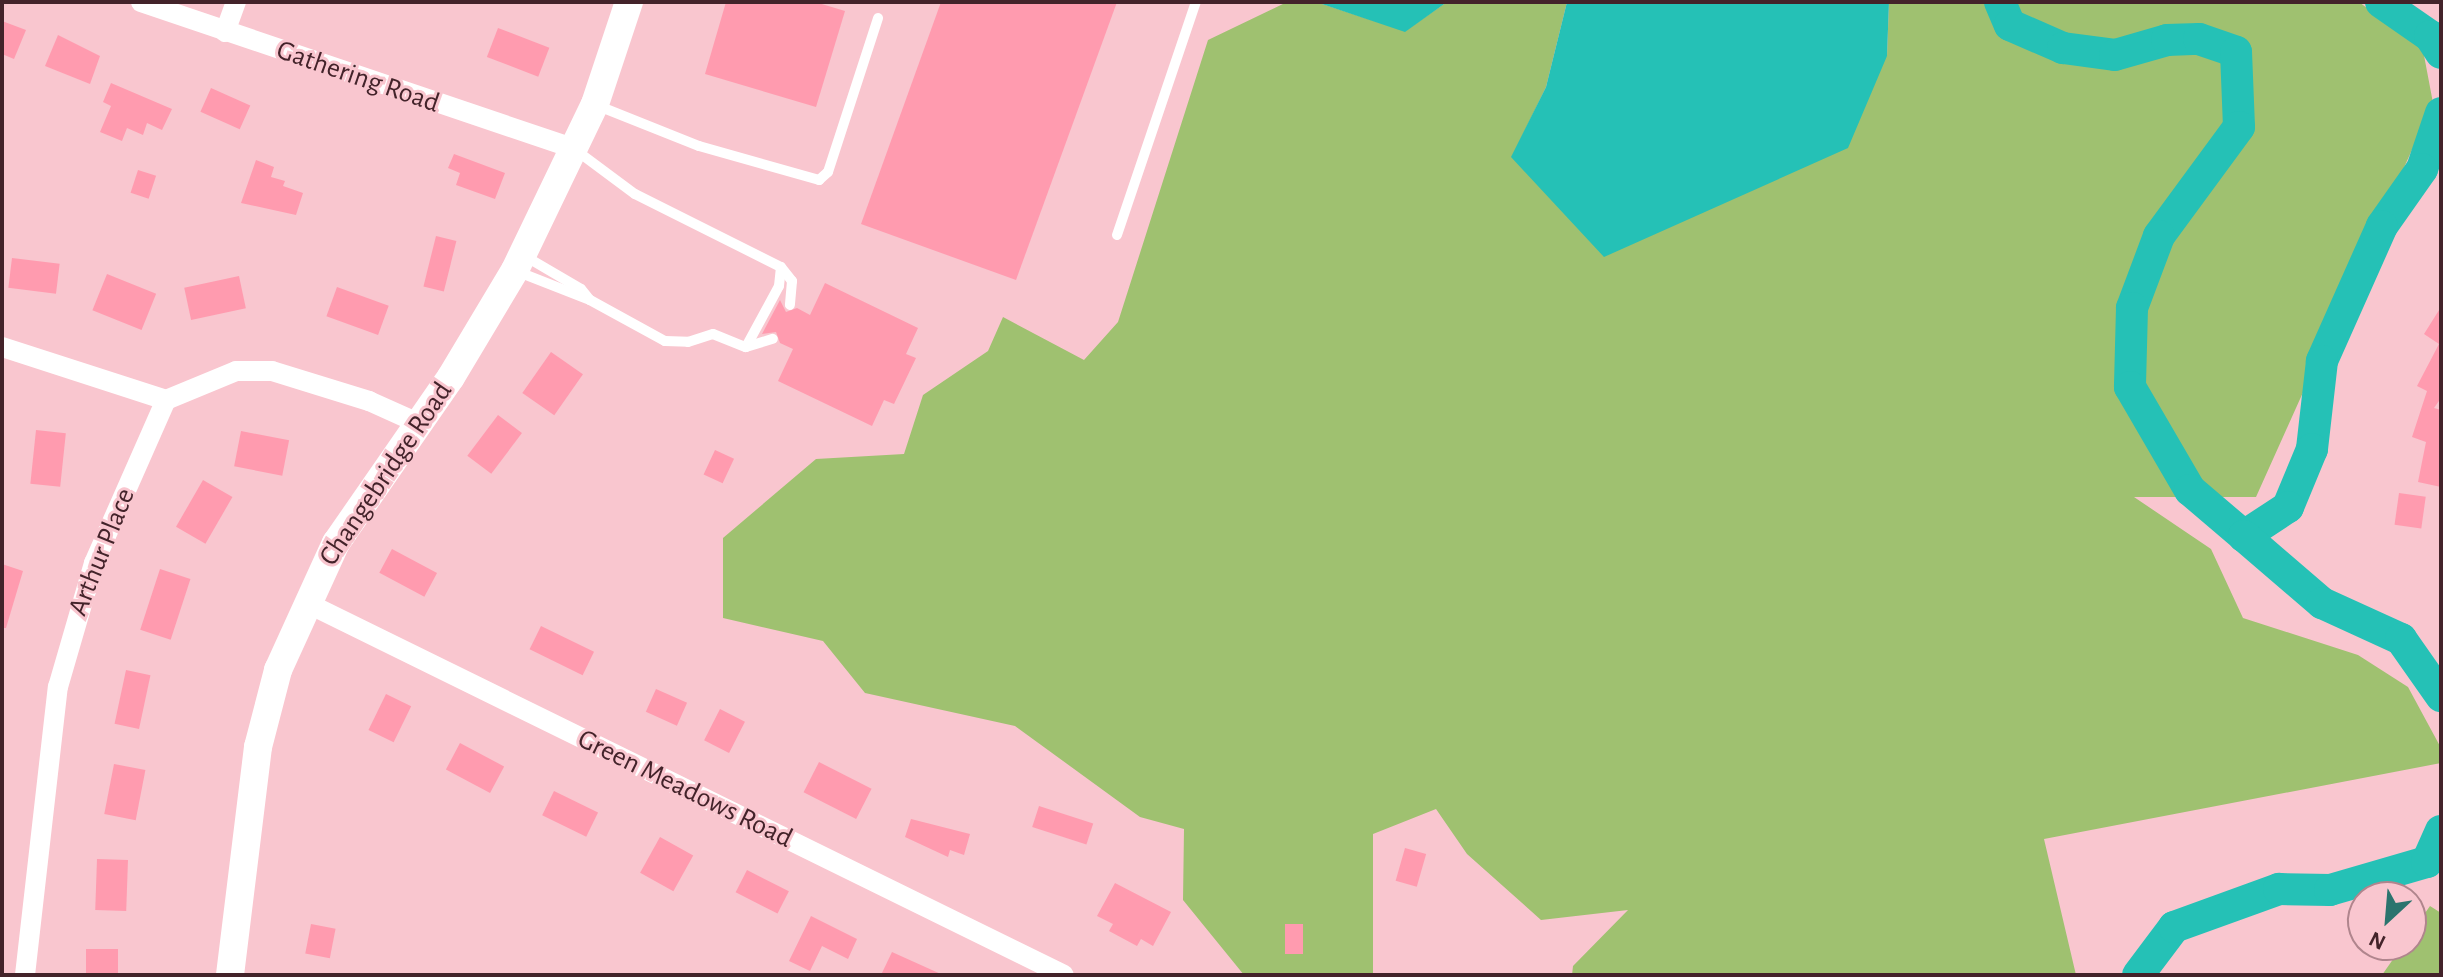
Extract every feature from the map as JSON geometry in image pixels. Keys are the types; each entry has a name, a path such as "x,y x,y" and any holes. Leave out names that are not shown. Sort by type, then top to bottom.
{"main road":[{"name":"Changebridge Road","path":"230,975 258,747 278,670 336,543 418,423 519,263 595,104 629,2"}],"street":[{"name":"Gathering Road","path":"141,2 575,149"},
{"path":"225,32 236,2"},
{"path":"2,347 166,400 236,371 264,370 369,401 418,423"},
{"name":"Arthur Place","path":"25,975 58,687 94,563 166,400"},
{"name":"Green Meadows Road","path":"307,603 1064,975"}],"lane":[{"path":"1117,235 1196,2"},
{"path":"595,104 699,146 819,180 828,172 878,18"},
{"path":"575,149 635,194 781,267 792,281 790,305"},
{"path":"519,263 665,341 688,342 713,334 746,347 773,339"},
{"path":"519,263 581,289 590,300"},
{"path":"746,347 779,286 781,267"}],"green space":[{"path":"1287,2 1316,2 1405,31 1447,2 1567,2 1546,87 1512,157 1887,56 1889,2 2359,2 2423,50 2433,103 2256,497 2134,497 2211,549 2243,618 2358,655 2408,687 2441,748 2441,763 2044,839 2076,975 1572,975 1573,966 1628,910 1541,920 1467,854 1436,809 1373,834 1373,975 1244,975 1183,900 1184,829 1140,817 1015,726 865,693 823,641 723,618 723,538 816,459 904,454 923,395 988,351 1003,317 1084,360 1118,322 1208,40"},
{"path":"2430,906 2441,913 2441,975 2382,975 2392,961 2427,961 2427,910"}],"water":[{"path":"1316,2 1447,2 1405,32"},
{"path":"1567,2 1889,2 1887,56 1848,148 1604,257 1511,157 1546,87"}],"building":[{"path":"726,2 815,2 845,11 816,107 705,74"},
{"path":"941,2 1117,2 1016,280 861,224"},
{"path":"2,21 26,30 14,59 2,54"},
{"path":"498,28 549,48 538,77 487,57"},
{"path":"58,35 100,56 90,84 45,66"},
{"path":"111,83 172,109 162,130 147,123 143,135 127,128 122,141 100,132 111,106 103,102"},
{"path":"211,88 250,105 240,129 200,112"},
{"path":"454,154 505,173 495,199 456,185 460,173 448,168"},
{"path":"256,160 274,167 271,177 285,181 283,186 303,193 296,215 241,203"},
{"path":"138,170 156,176 149,199 131,193"},
{"path":"436,236 456,241 444,292 423,286"},
{"path":"12,258 60,264 56,294 8,288"},
{"path":"107,274 156,294 142,330 92,310"},
{"path":"239,276 246,308 191,320 184,288"},
{"path":"825,283 918,328 906,354 916,358 894,404 884,400 872,426 778,381 793,349 780,343 776,332 762,334 780,300 786,312 797,308 810,315"},
{"path":"337,287 389,306 378,335 326,316"},
{"path":"2441,307 2441,398 2434,408 2441,410 2441,487 2418,482 2426,442 2412,437 2427,391 2417,386 2439,344 2424,334"},
{"path":"551,352 583,374 554,415 522,393"},
{"path":"498,415 522,433 491,474 467,456"},
{"path":"36,430 66,433 60,487 30,484"},
{"path":"241,431 289,440 282,476 234,466"},
{"path":"715,450 734,459 723,483 704,474"},
{"path":"203,480 232,497 205,544 176,527"},
{"path":"2399,493 2426,497 2421,528 2395,525"},
{"path":"392,549 437,573 424,597 379,573"},
{"path":"2,564 23,571 6,628 2,628"},
{"path":"160,569 190,579 171,640 140,630"},
{"path":"541,626 594,652 583,675 530,649"},
{"path":"126,670 150,675 139,729 115,724"},
{"path":"656,689 687,703 677,726 646,712"},
{"path":"386,694 411,706 394,742 368,730"},
{"path":"720,709 745,722 729,753 704,740"},
{"path":"460,743 504,766 490,793 446,769"},
{"path":"819,762 872,789 856,819 804,792"},
{"path":"114,764 145,770 136,820 104,814"},
{"path":"554,791 598,812 586,837 542,815"},
{"path":"1039,806 1093,824 1086,845 1032,827"},
{"path":"911,819 970,834 964,855 950,850 948,857 905,837"},
{"path":"660,837 693,855 673,891 640,873"},
{"path":"1405,848 1426,854 1417,887 1396,881"},
{"path":"97,859 128,860 126,911 95,910"},
{"path":"747,870 789,891 778,914 736,892"},
{"path":"1115,883 1171,912 1153,946 1141,939 1137,946 1109,931 1113,924 1097,916"},
{"path":"811,916 857,939 848,959 822,946 810,971 789,961"},
{"path":"311,924 336,929 330,958 305,953"},
{"path":"1285,924 1303,924 1303,954 1285,954"},
{"path":"86,949 118,949 118,975 86,975"},
{"path":"892,952 943,975 881,975"}],"waterway":[{"path":"2000,2 2010,25 2063,48 2115,55 2167,40 2199,39 2236,52 2239,127 2159,236 2132,308 2130,387 2190,490 2244,536"},
{"path":"2381,2 2430,36 2441,53"},
{"path":"2441,113 2422,169 2382,226 2322,361 2312,449 2288,507 2244,536 2322,603 2401,639 2441,696"},
{"path":"2138,975 2174,927 2279,889 2330,890 2427,862 2441,831"}]}
